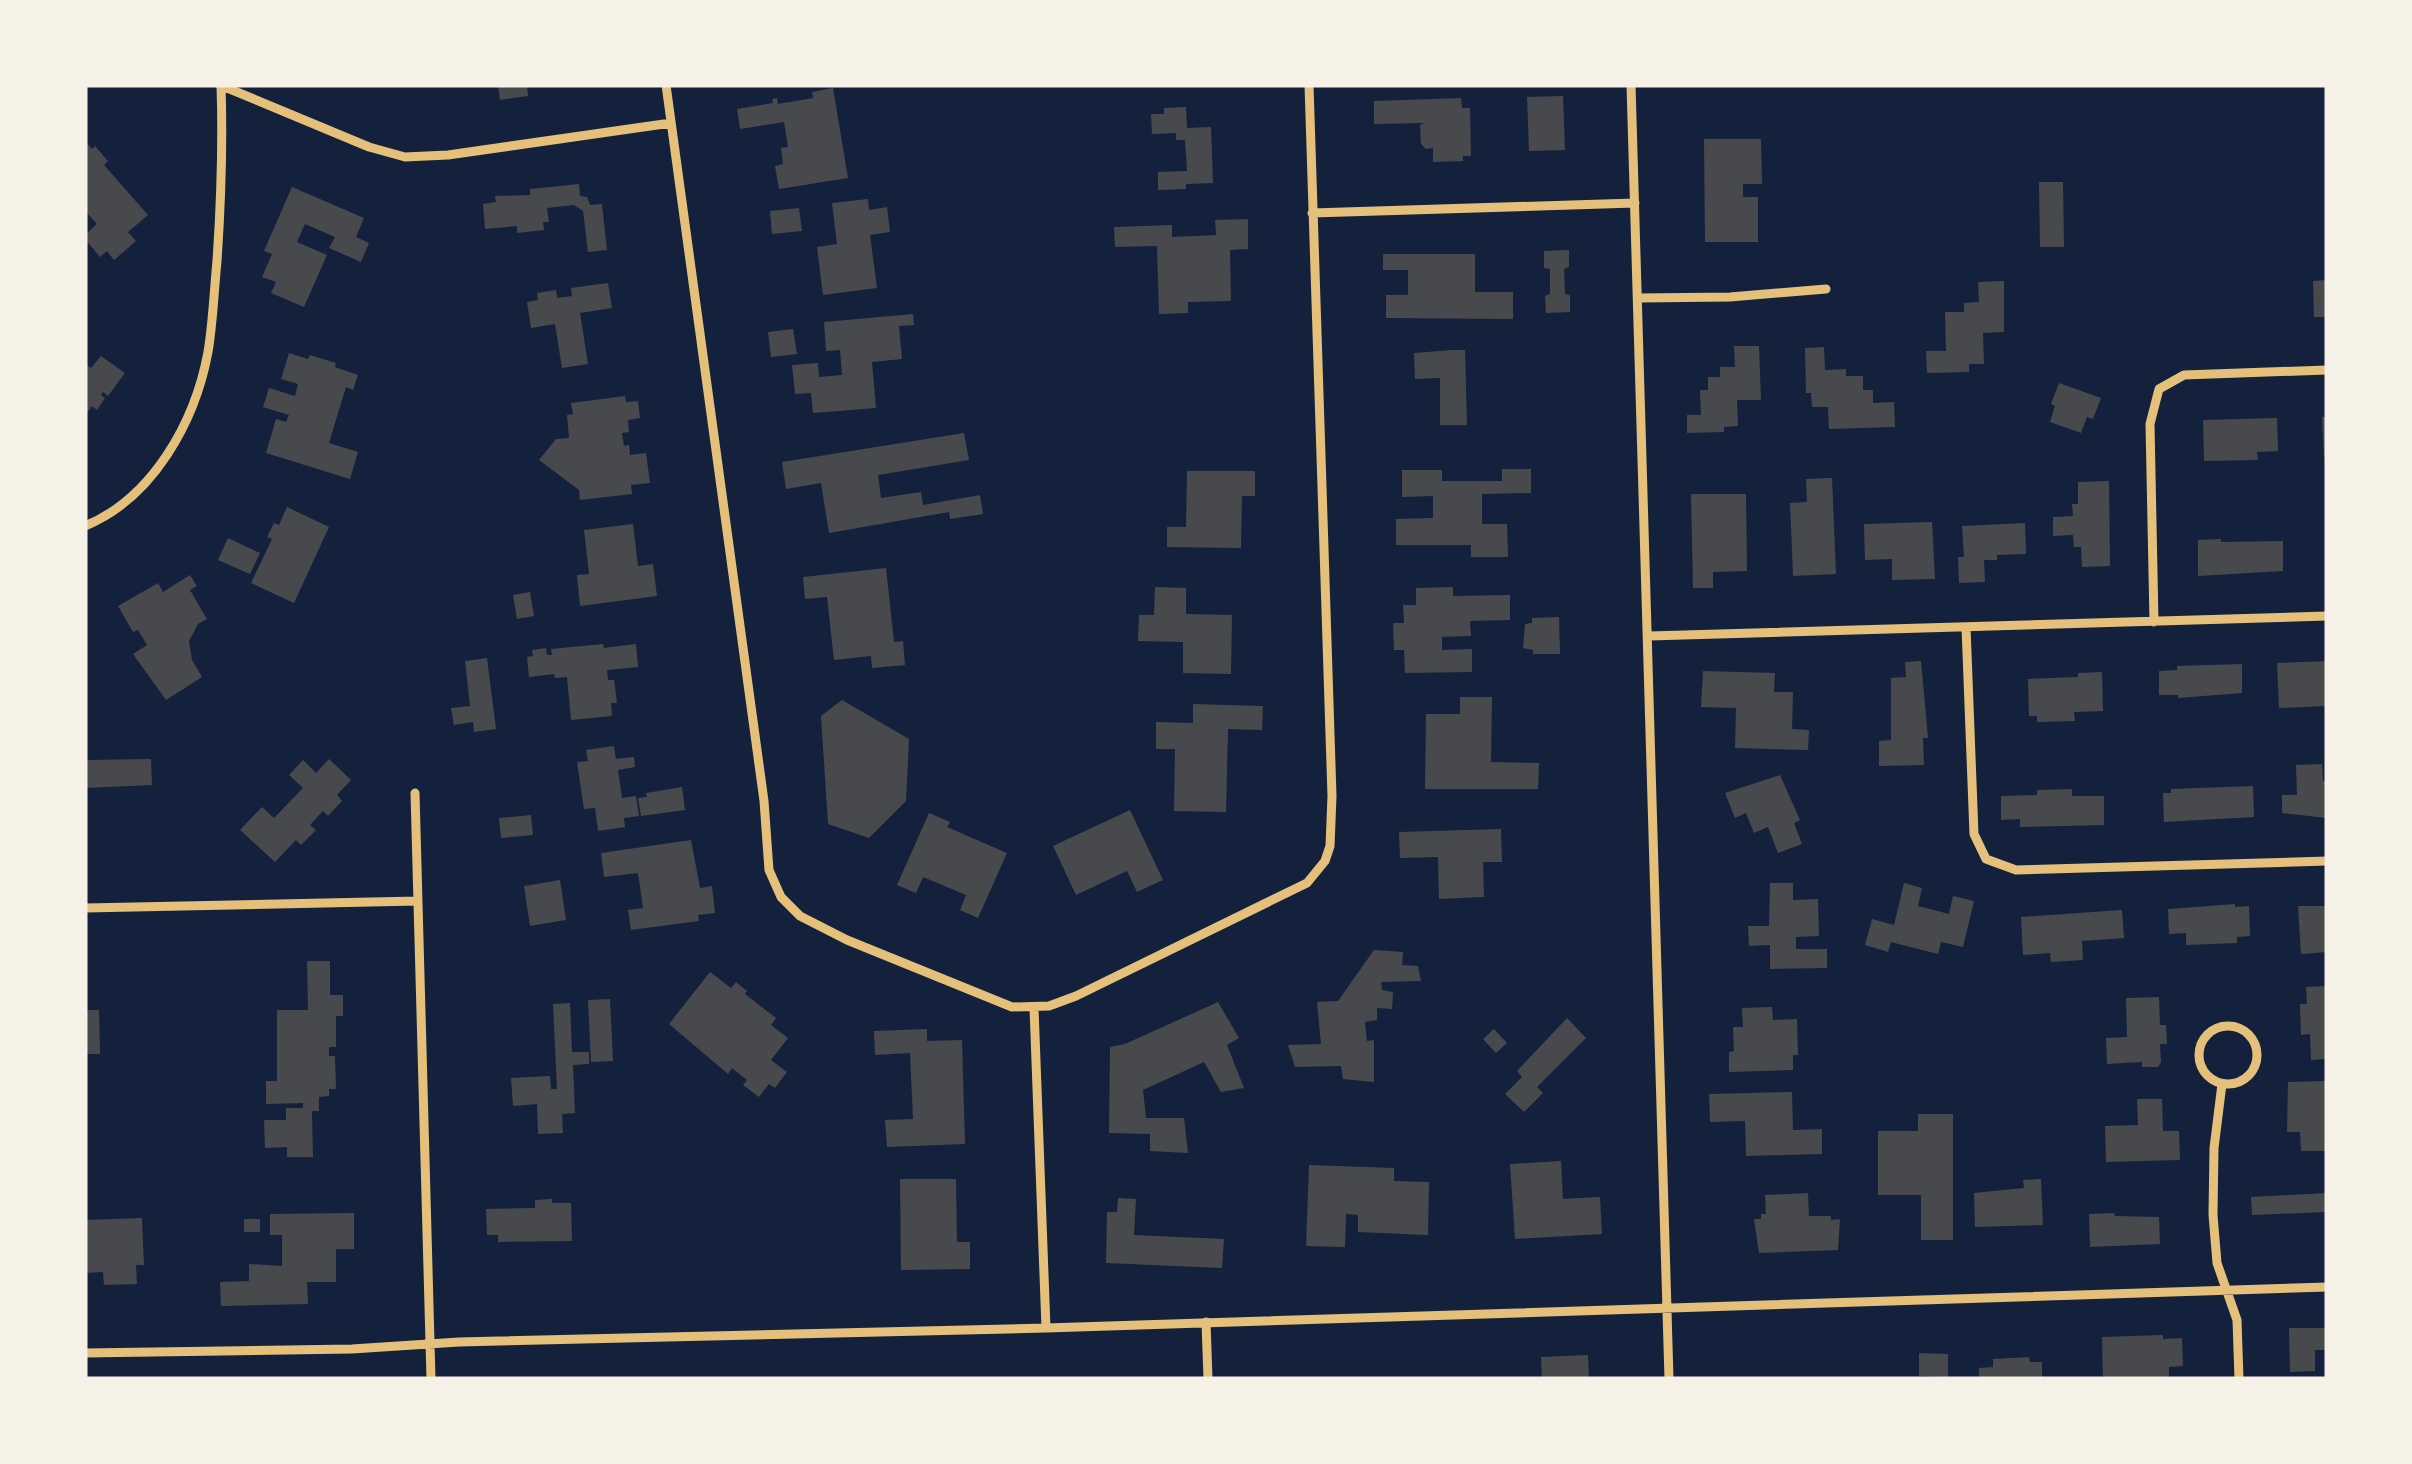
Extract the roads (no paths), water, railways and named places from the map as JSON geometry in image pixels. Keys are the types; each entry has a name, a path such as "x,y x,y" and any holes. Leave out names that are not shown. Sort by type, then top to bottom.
{"street":[{"path":"85,526 128,500 159,466 182,428 204,370 212,327 221,200 220,85 368,148 405,158 671,123"},
{"path":"666,85 764,800 766,849 775,886 780,897 800,916 830,932 1021,1009 1076,996 1292,893 1318,874 1325,861 1332,828 1332,796 1308,85"},
{"path":"1631,85 1670,1379"},
{"path":"1312,212 1635,203"},
{"path":"1639,298 1730,297 1826,289"},
{"path":"2154,622 2150,424 2159,389 2184,374 2327,370"},
{"path":"1649,636 2327,616"},
{"path":"1966,627 1973,823 1976,843 1986,859 2016,870 2327,861"},
{"path":"414,793 431,1379"},
{"path":"85,908 418,901"},
{"path":"1034,1008 1046,1328"},
{"path":"2233,1026 2242,1029 2254,1042 2257,1060 2254,1069 2240,1082 2222,1084 2213,1080 2200,1064 2200,1045 2214,1030 2233,1026"},
{"path":"2222,1084 2214,1148 2213,1215 2217,1263 2237,1320 2238,1379"},
{"path":"85,1354 2327,1288"},
{"path":"1206,1322 1208,1379"}]}
